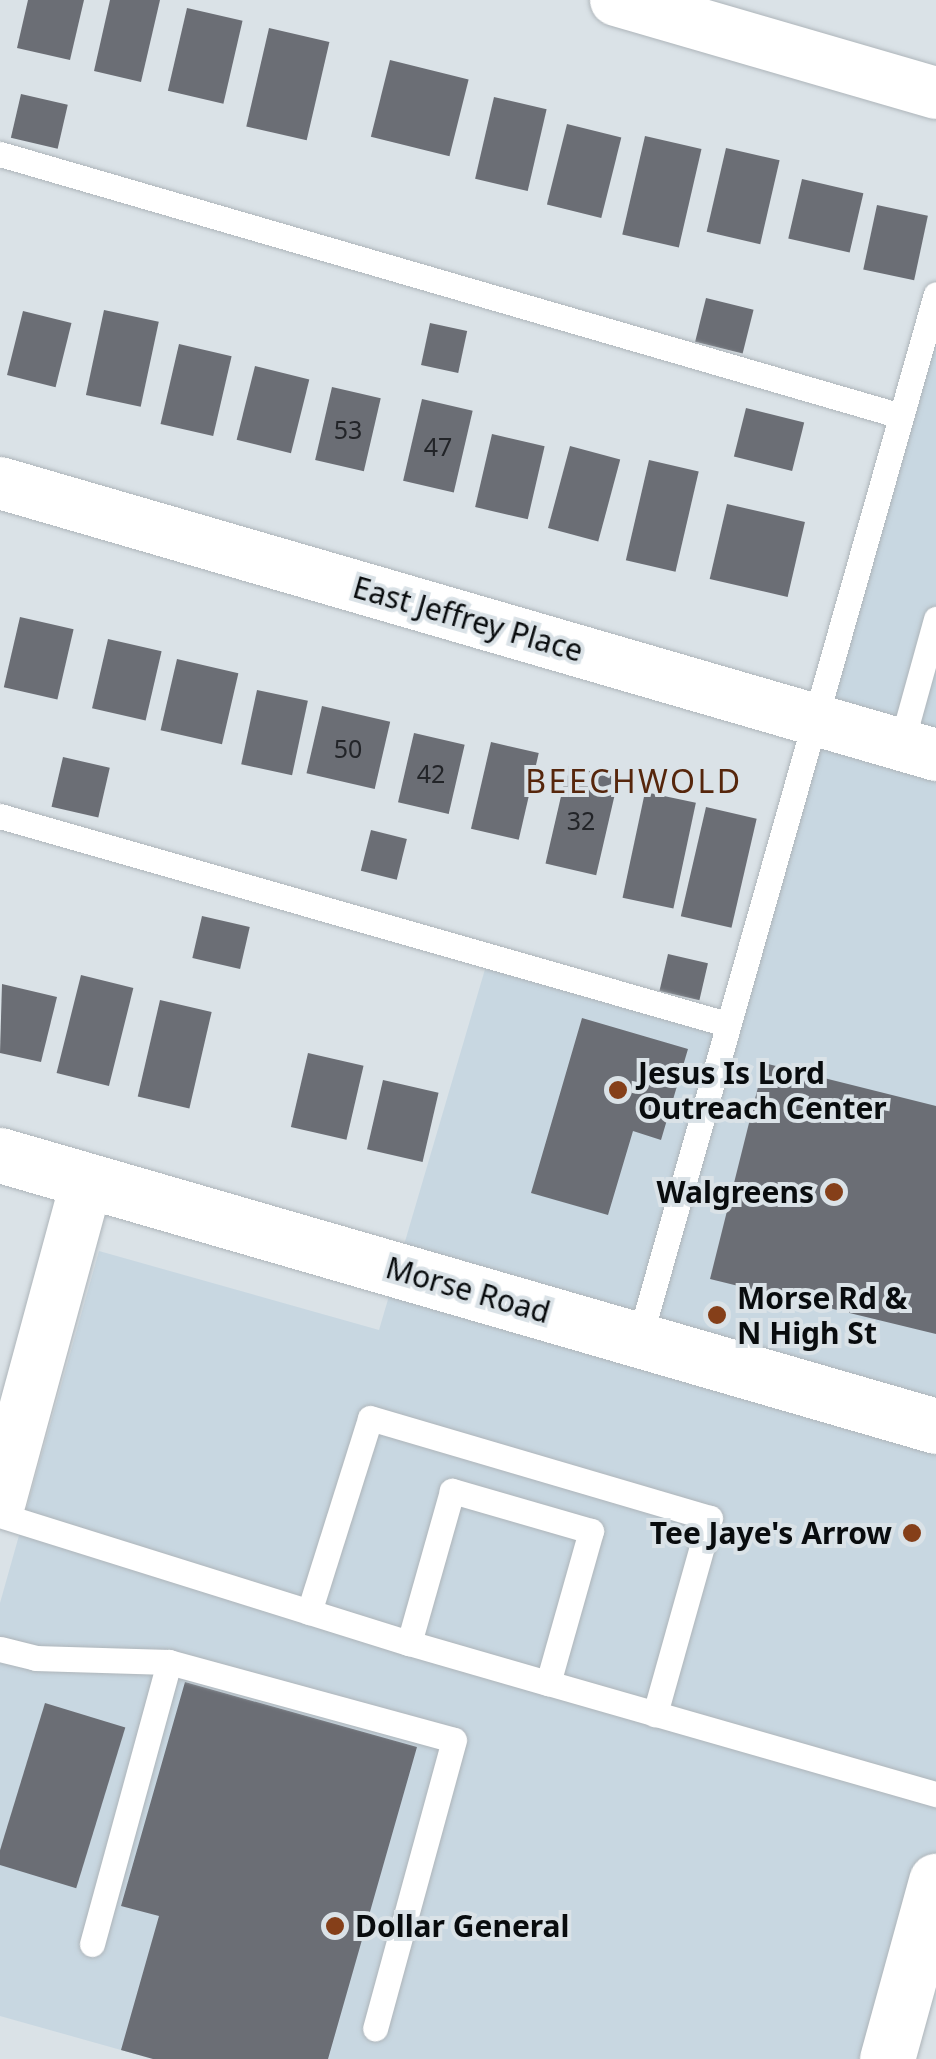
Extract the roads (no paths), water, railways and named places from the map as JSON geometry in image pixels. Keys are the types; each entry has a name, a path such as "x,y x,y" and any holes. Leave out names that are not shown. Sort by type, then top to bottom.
{"main road":[{"name":"Morse Road","path":"0,1155 936,1426"},
{"path":"887,2059 936,1880"}],"street":[{"path":"616,0 936,93"},
{"name":"East Jeffrey Place","path":"0,483 918,750"},
{"path":"0,1501 87,1180"}],"lane":[{"path":"0,154 901,416"},
{"path":"639,1340 936,294"},
{"path":"918,750 936,619"},
{"path":"0,816 727,1024"},
{"path":"309,1612 370,1418 710,1518 655,1714"},
{"path":"409,1643 452,1491 574,1526 591,1531 548,1683"},
{"path":"0,1515 409,1643 936,1794"},
{"path":"0,1648 35,1658 169,1662 454,1740 375,2028"},
{"path":"92,1944 169,1662"}],"place":[{"name":"Jesus Is Lord Outreach Center","path":"618,1090"},
{"name":"Walgreens","path":"834,1192"},
{"name":"Morse Rd & N High St","path":"717,1315"},
{"name":"Tee Jaye's Arrow","path":"912,1533"},
{"name":"Dollar General","path":"335,1926"}],"district":[{"name":"BEECHWOLD","path":"634,781"}]}
